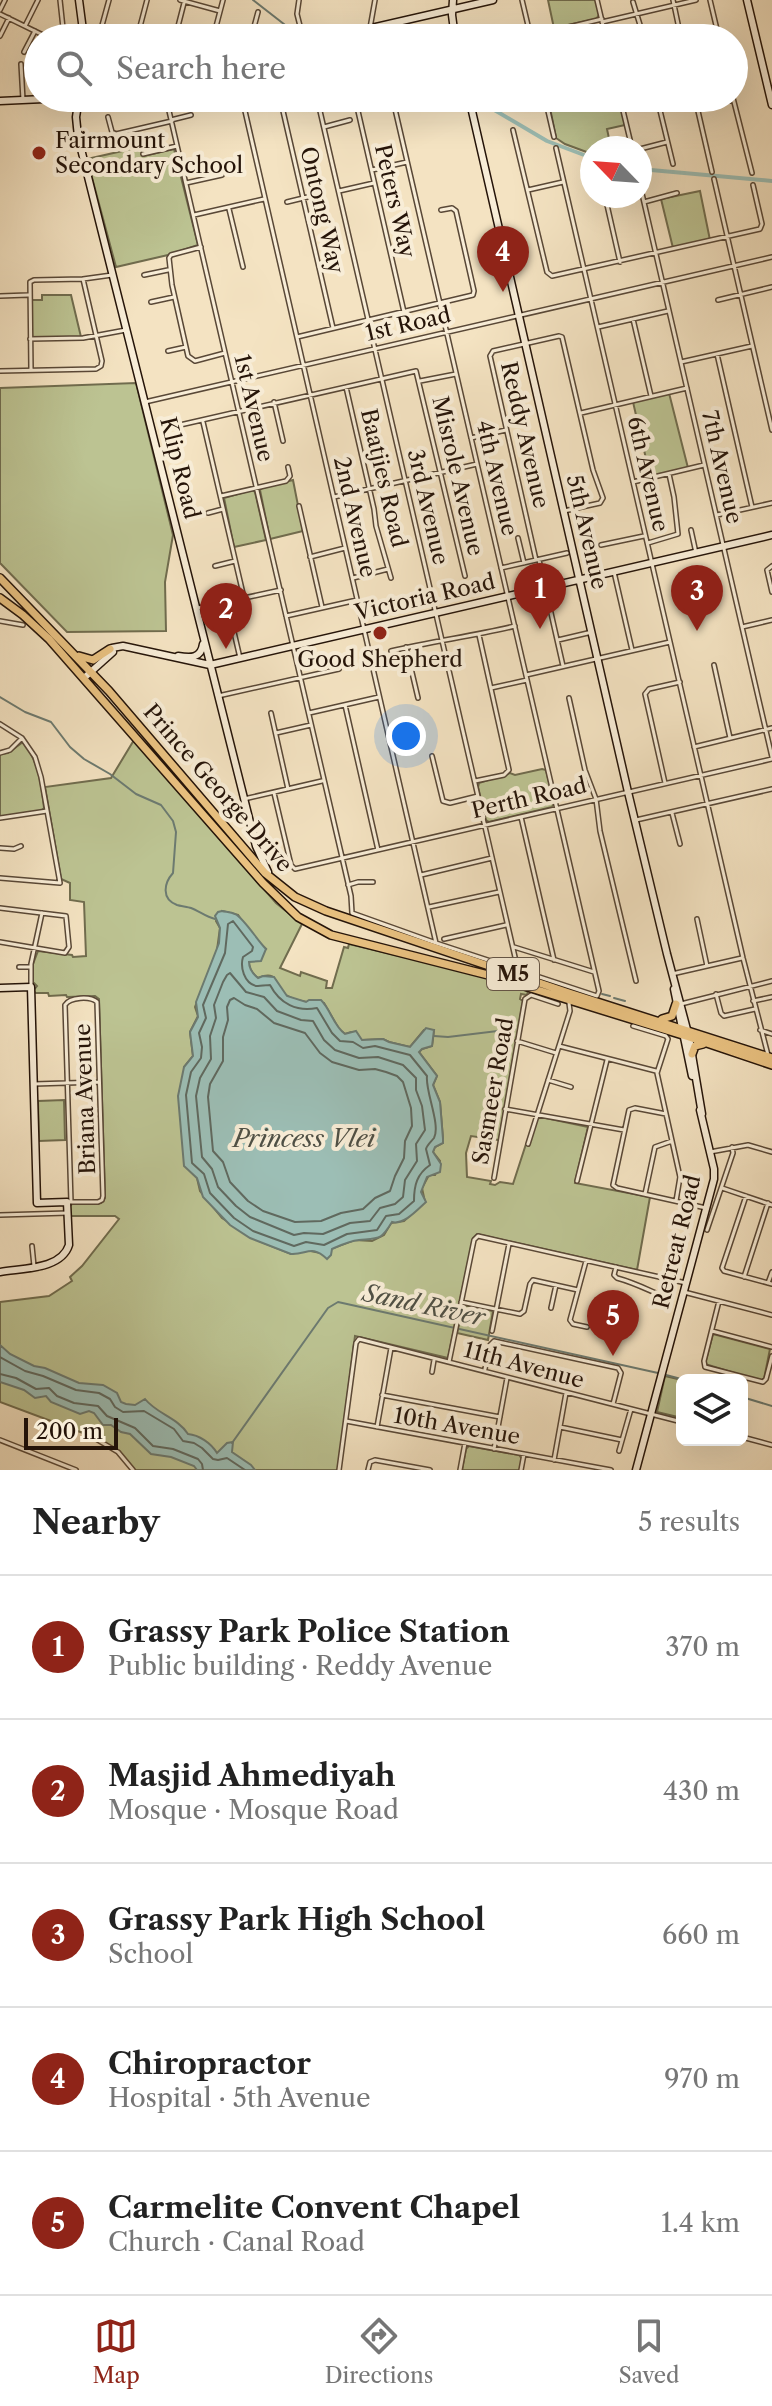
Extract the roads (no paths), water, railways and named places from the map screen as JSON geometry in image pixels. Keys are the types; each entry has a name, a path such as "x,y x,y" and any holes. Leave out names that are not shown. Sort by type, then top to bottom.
{"main road":[{"name":"Prince George Drive","path":"0,578 90,670 257,864 284,890 326,911 644,1017 740,1054 771,1060"},
{"name":"Prince George Drive","path":"0,598 37,627 270,891 304,922 336,937 470,970 771,1060"},
{"path":"68,647 88,660 110,649"},
{"path":"257,864 260,876 270,891"},
{"path":"644,1017 670,1018 679,1004"},
{"path":"692,1054 695,1046 702,1044 740,1054"}],"street":[{"path":"5,0 0,12 24,26"},
{"path":"26,24 38,0"},
{"path":"60,0 62,24"},
{"path":"79,0 82,24"},
{"path":"102,24 109,0"},
{"path":"141,24 147,0"},
{"path":"178,24 183,0 220,11"},
{"path":"217,24 223,0"},
{"path":"299,0 300,24"},
{"path":"373,24 375,0"},
{"path":"453,0 454,24"},
{"path":"391,24 493,0"},
{"path":"522,0 528,24"},
{"path":"597,0 603,24"},
{"path":"583,24 696,0"},
{"path":"710,0 716,24"},
{"path":"747,0 772,105"},
{"path":"633,2 641,24"},
{"path":"673,3 678,24"},
{"path":"255,24 258,12"},
{"path":"0,36 9,18"},
{"path":"0,101 23,100 21,64"},
{"name":"Klip Road","path":"78,112 77,130 256,846 265,868 284,890"},
{"name":"1st Avenue","path":"170,112 352,910 355,916 436,943"},
{"name":"2nd Avenue","path":"245,112 436,943"},
{"name":"Ontong Way","path":"283,112 333,328"},
{"name":"3rd Avenue","path":"320,112 518,970"},
{"name":"Peters Way","path":"358,112 404,312"},
{"name":"4th Avenue","path":"396,112 598,995 518,970"},
{"name":"5th Avenue","path":"472,112 685,1032"},
{"path":"548,112 554,137"},
{"path":"623,112 629,136"},
{"path":"660,112 673,164"},
{"path":"698,112 712,172"},
{"path":"736,112 752,173"},
{"path":"108,117 112,132 117,134 191,115"},
{"path":"324,127 350,120"},
{"path":"513,130 548,274 557,276 585,270 761,228 753,185"},
{"path":"652,146 668,142"},
{"path":"143,154 177,146"},
{"name":"6th Avenue","path":"556,148 753,1001 766,1053 771,1060"},
{"path":"372,170 407,162"},
{"path":"186,183 222,175"},
{"path":"714,179 772,430"},
{"path":"528,190 564,182"},
{"path":"339,191 374,183"},
{"path":"652,200 677,193"},
{"path":"287,202 320,194"},
{"path":"194,215 265,199"},
{"path":"229,207 243,267"},
{"path":"297,337 471,296 474,292 456,211 452,208 441,210"},
{"path":"608,208 620,262"},
{"name":"7th Avenue","path":"645,208 772,758"},
{"path":"201,247 169,258 188,356 192,360 225,353"},
{"name":"1st Road","path":"145,402 772,257"},
{"path":"144,275 169,270"},
{"path":"31,370 29,284 34,280 83,279 112,274"},
{"path":"0,371 99,368 102,361 83,279"},
{"path":"718,300 772,287"},
{"path":"0,296 28,295"},
{"path":"151,302 175,297"},
{"path":"598,327 669,311"},
{"path":"633,319 651,396"},
{"path":"30,339 96,337 126,330"},
{"path":"526,344 562,337 602,502 564,511"},
{"name":"Reddy Avenue","path":"526,344 490,354 563,666"},
{"path":"681,362 752,346"},
{"path":"168,351 186,347"},
{"path":"717,354 752,507"},
{"name":"Misrole Avenue","path":"382,377 414,370 418,373 465,576"},
{"path":"420,381 456,374"},
{"path":"180,425 382,377"},
{"name":"Baatjies Road","path":"346,386 376,526 391,578"},
{"path":"580,413 687,388"},
{"path":"764,397 772,396"},
{"path":"274,402 283,441"},
{"path":"203,421 244,598"},
{"path":"471,438 507,430"},
{"path":"334,497 477,464"},
{"path":"633,482 705,465"},
{"path":"221,496 286,481 290,476 288,467"},
{"path":"648,543 678,534 669,474"},
{"path":"717,515 772,503"},
{"path":"299,506 322,607"},
{"path":"208,513 223,509"},
{"path":"691,530 696,553"},
{"name":"Victoria Road","path":"110,649 121,646 210,665 772,535"},
{"path":"601,545 645,536"},
{"path":"518,538 524,563"},
{"path":"310,557 345,548"},
{"path":"501,568 567,553"},
{"path":"215,566 235,561"},
{"path":"772,566 767,571 772,592"},
{"path":"353,578 389,569"},
{"path":"614,572 632,650"},
{"path":"196,608 281,590"},
{"path":"286,616 358,600"},
{"path":"227,602 240,658"},
{"path":"742,627 772,620"},
{"path":"0,621 23,625"},
{"path":"391,651 442,638 479,635 515,626"},
{"path":"558,640 592,632"},
{"path":"475,781 504,775 509,770 479,635"},
{"path":"166,657 197,656 202,649 203,637"},
{"path":"491,688 563,666 670,642"},
{"path":"406,647 418,698"},
{"path":"90,670 110,649"},
{"path":"82,677 114,651 133,650"},
{"path":"714,665 730,738"},
{"path":"218,696 339,669"},
{"path":"665,783 645,692 680,682"},
{"path":"309,713 380,697"},
{"path":"569,698 585,770 596,799 600,831 636,981"},
{"path":"345,705 378,850"},
{"path":"271,713 288,789"},
{"path":"0,724 22,738 39,767 60,883 0,878"},
{"path":"275,733 311,725"},
{"path":"694,747 772,728"},
{"path":"0,753 10,750 22,738"},
{"path":"432,756 443,801 450,803 478,796"},
{"name":"Perth Road","path":"274,793 293,868 772,758"},
{"path":"244,799 324,781"},
{"path":"636,820 772,789"},
{"path":"0,818 47,811"},
{"path":"672,812 680,844"},
{"path":"521,817 554,960"},
{"path":"0,848 21,846"},
{"name":"Klip Road","path":"256,846 257,864"},
{"path":"421,875 493,858"},
{"path":"348,885 373,882"},
{"path":"429,907 500,891"},
{"path":"0,908 64,915 68,918 69,947 65,953 0,942"},
{"path":"42,913 31,967 37,1203 69,1202"},
{"path":"697,919 707,966"},
{"path":"444,939 508,924"},
{"path":"436,943 518,970"},
{"path":"514,947 594,972"},
{"path":"672,974 743,958"},
{"path":"19,967 31,967"},
{"path":"679,1004 772,981"},
{"path":"0,988 31,987"},
{"path":"528,1144 570,1011 569,1003 547,994"},
{"path":"716,994 723,1015 755,1009"},
{"name":"Sasmeer Road","path":"494,1178 526,996 532,995 558,1004"},
{"path":"753,1001 772,997"},
{"name":"Briana Avenue","path":"67,1083 66,1003 71,1000 95,1000 103,1198 98,1202 69,1202"},
{"path":"570,1011 577,1005 595,1008"},
{"path":"633,1026 667,1037 657,1071 680,1179 676,1201"},
{"path":"760,1030 772,1034"},
{"name":"Retreat Road","path":"685,1032 702,1114"},
{"name":"Retreat Road","path":"636,1470 714,1174 685,1032"},
{"path":"517,1041 557,1053"},
{"path":"752,1052 762,1049 763,1041"},
{"path":"559,1046 657,1071"},
{"path":"577,1181 607,1060"},
{"path":"548,1080 571,1087"},
{"path":"34,1084 100,1082"},
{"path":"0,1272 54,1263 67,1252 67,1083"},
{"path":"666,1114 631,1108 628,1112 613,1182 615,1187 706,1208"},
{"path":"505,1109 624,1130"},
{"path":"645,1194 655,1147 672,1141"},
{"path":"710,1152 748,1145 772,1152"},
{"path":"707,1230 733,1153 732,1147"},
{"path":"722,1188 770,1204 744,1277"},
{"path":"746,1196 721,1266 724,1271 770,1284 772,1272"},
{"path":"0,1215 68,1213"},
{"path":"449,1362 476,1237 480,1235 686,1283"},
{"path":"492,1331 509,1242"},
{"path":"32,1246 34,1266"},
{"path":"586,1260 571,1321 587,1327"},
{"path":"612,1282 616,1267"},
{"path":"615,1277 670,1299"},
{"path":"461,1302 522,1313 531,1281 578,1290"},
{"path":"629,1290 631,1282"},
{"path":"551,1308 556,1285"},
{"path":"684,1292 772,1315"},
{"path":"719,1301 704,1361 707,1368 763,1382 772,1356"},
{"path":"712,1331 772,1347"},
{"name":"11th Avenue","path":"346,1421 357,1339 676,1420"},
{"path":"484,1371 492,1342 619,1369 621,1373 613,1404"},
{"path":"377,1427 391,1347"},
{"path":"432,1372 435,1358"},
{"path":"494,1449 508,1377"},
{"path":"554,1460 566,1392"},
{"path":"382,1395 500,1417"},
{"path":"619,1451 631,1409"},
{"path":"339,1470 346,1421"},
{"name":"10th Avenue","path":"346,1421 611,1470"},
{"path":"560,1427 622,1440"},
{"path":"91,1436 118,1452 133,1470"},
{"path":"748,1439 772,1445"},
{"path":"0,1440 76,1470"},
{"path":"460,1470 465,1443"},
{"path":"521,1470 524,1454"},
{"path":"368,1470 369,1463 374,1460 430,1470"}],"water":[{"name":"Princess Vlei","path":"222,911 238,916 266,949 261,961 249,962 254,975 258,978 274,977 287,996 306,1002 321,1000 345,1034 356,1031 362,1040 383,1039 410,1047 426,1028 434,1030 432,1046 419,1052 437,1076 433,1085 440,1102 443,1143 433,1152 441,1164 440,1172 427,1177 421,1192 426,1202 406,1219 392,1222 379,1237 332,1249 327,1259 313,1251 291,1254 250,1238 230,1225 203,1197 197,1178 184,1166 178,1096 184,1067 193,1056 190,1032 198,1017 196,1002 219,943 220,928 215,916"},
{"path":"0,1345 10,1354 34,1366 79,1383 103,1385 117,1393 121,1402 126,1404 135,1405 145,1399 188,1434 208,1443 217,1453 227,1443 233,1442 232,1452 255,1470 197,1470 171,1457 151,1454 130,1434 111,1425 103,1425 94,1413 80,1414 51,1402 46,1396 35,1398 24,1390 0,1382"}],"waterway":[{"path":"253,0 284,24"},
{"path":"498,112 547,141 580,153"},
{"path":"652,170 772,181"},
{"path":"0,697 25,712 51,722 70,747 84,759 136,794 161,805 173,821 176,832 173,873 166,886 166,895 177,905 215,919"},
{"path":"602,994 610,996"},
{"path":"614,998 625,1001"},
{"path":"434,1036 515,1029"},
{"name":"Sand River","path":"232,1443 328,1308 338,1302 658,1373"},
{"name":"Sand River","path":"666,1375 676,1378"},
{"name":"Sand River","path":"748,1399 772,1406"}],"place":[{"name":"Fairmount Secondary School","path":"39,153"},
{"name":"Chiropractor","path":"503,292"},
{"name":"Grassy Park Police Station","path":"540,629"},
{"name":"Grassy Park High School","path":"697,631"},
{"name":"Good Shepherd","path":"380,633"},
{"name":"Masjid Ahmediyah","path":"226,649"},
{"name":"Carmelite Convent Chapel","path":"613,1356"}]}
